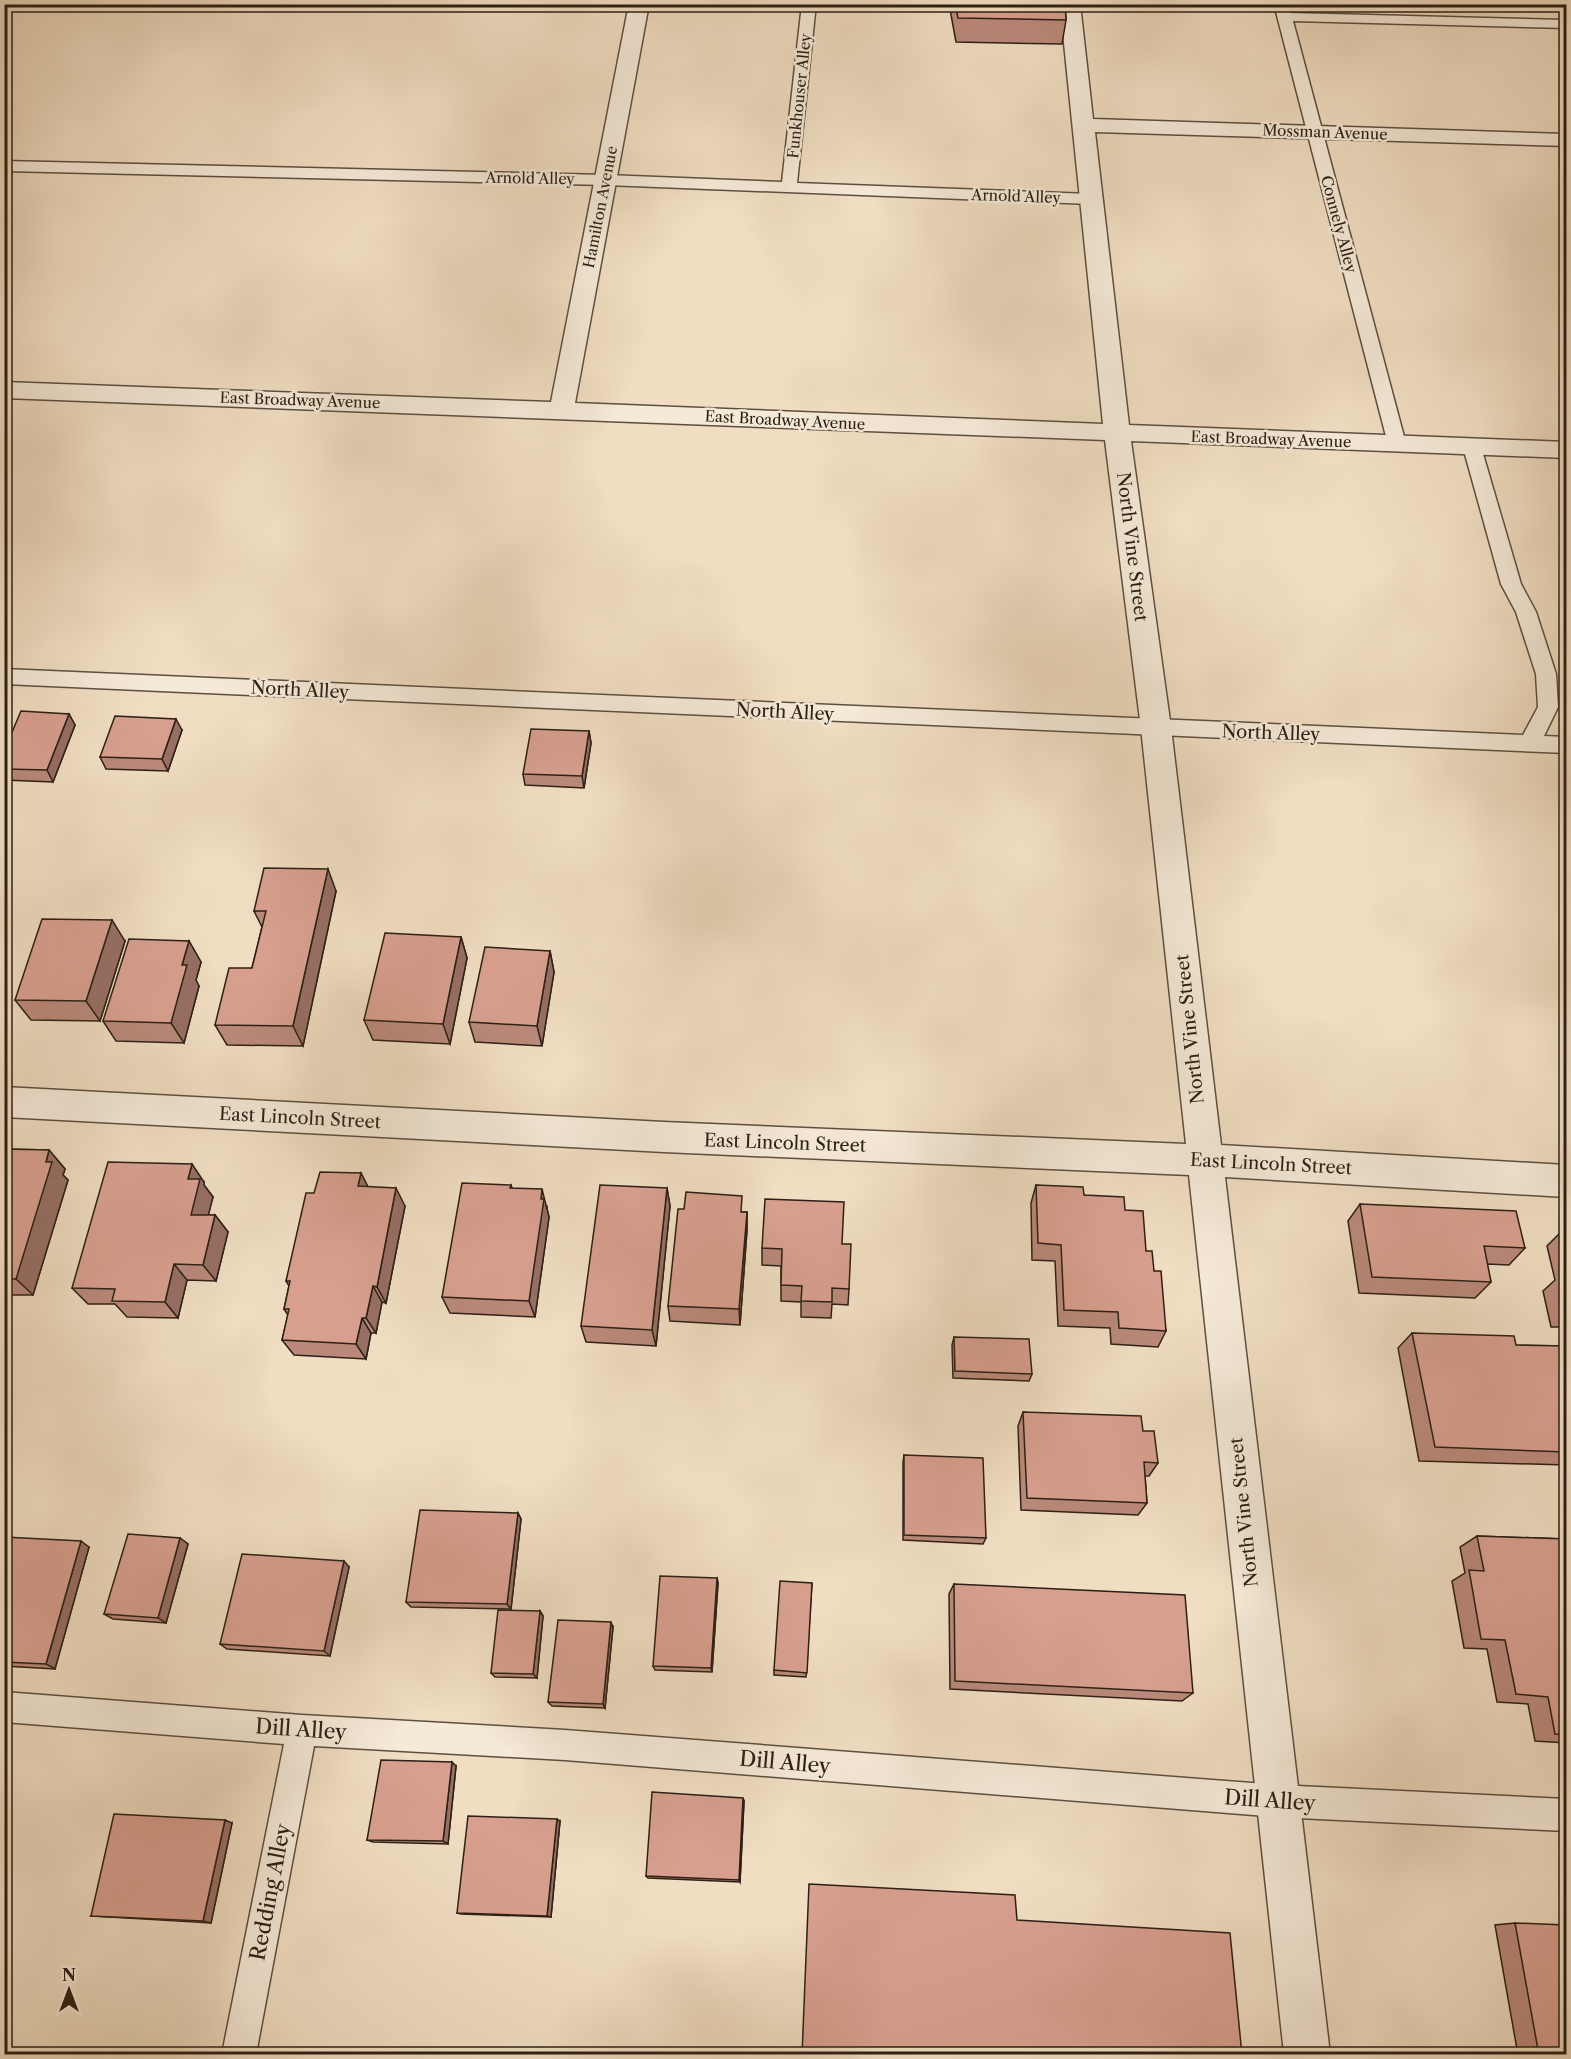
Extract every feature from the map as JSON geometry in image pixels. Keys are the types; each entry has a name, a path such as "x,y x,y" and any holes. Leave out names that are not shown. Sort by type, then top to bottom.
{"street":[{"name":"Hamilton Avenue","path":"562,409 639,4"},
{"name":"North Vine Street","path":"1070,4 1117,433 1156,728 1307,2055"},
{"name":"Mossman Avenue","path":"1083,125 1566,140"},
{"name":"East Broadway Avenue","path":"4,390 562,409 1566,450"},
{"name":"East Lincoln Street","path":"4,1102 676,1138 1205,1160 1566,1181"}],"lane":[{"name":"Funkhouser Alley","path":"789,187 809,4"},
{"path":"1282,11 1566,24"},
{"name":"Connely Alley","path":"1282,11 1397,444"},
{"name":"Arnold Alley","path":"4,166 606,180 1091,199"},
{"path":"1472,447 1511,584 1529,622 1546,674 1548,707 1528,744"},
{"name":"North Alley","path":"4,676 1566,745"},
{"name":"Dill Alley","path":"4,1707 302,1730 565,1744 1277,1801 1566,1815"},
{"name":"Redding Alley","path":"238,2055 302,1730"}],"building":[{"path":"955,4 1065,4 1066,20 958,18"},
{"path":"21,711 69,714 47,770 4,769 4,751"},
{"path":"115,716 176,719 162,759 100,757"},
{"path":"531,729 589,731 582,776 523,774"},
{"path":"264,868 328,869 293,1026 215,1025 229,968 252,968 266,911 254,911"},
{"path":"42,919 112,920 86,1001 15,1000"},
{"path":"385,933 461,937 443,1024 364,1020"},
{"path":"129,939 189,941 182,965 187,965 171,1023 103,1021"},
{"path":"485,947 550,951 537,1026 469,1022"},
{"path":"4,1149 49,1150 46,1162 52,1162 16,1279 4,1279"},
{"path":"108,1162 192,1164 188,1179 200,1179 191,1215 215,1215 203,1265 174,1264 165,1302 112,1301 115,1289 72,1288"},
{"path":"320,1172 361,1173 358,1186 396,1188 377,1287 373,1286 366,1318 362,1318 356,1344 282,1340 289,1309 284,1309 290,1281 286,1281 306,1193 314,1193"},
{"path":"462,1183 542,1189 541,1199 544,1199 529,1301 442,1297"},
{"path":"600,1185 667,1188 652,1330 581,1326"},
{"path":"1036,1185 1083,1187 1084,1195 1124,1197 1125,1210 1143,1211 1146,1251 1152,1251 1154,1271 1161,1271 1166,1331 1119,1328 1118,1312 1064,1310 1061,1245 1038,1243"},
{"path":"686,1192 742,1196 741,1212 747,1212 739,1309 668,1306 678,1209 684,1209"},
{"path":"765,1199 844,1202 842,1244 851,1244 849,1289 832,1288 832,1302 801,1301 802,1286 781,1285 782,1249 762,1248"},
{"path":"1360,1204 1516,1211 1525,1248 1484,1246 1491,1282 1372,1277"},
{"path":"1560,1275 1566,1275 1566,1300"},
{"path":"1412,1333 1514,1336 1516,1345 1566,1346 1566,1452 1435,1447"},
{"path":"954,1337 1029,1339 1032,1374 955,1371"},
{"path":"1023,1412 1141,1416 1143,1431 1154,1431 1158,1463 1144,1462 1147,1503 1027,1498"},
{"path":"904,1455 983,1458 986,1538 904,1535"},
{"path":"420,1510 518,1513 507,1604 406,1602"},
{"path":"128,1534 180,1538 158,1618 104,1614"},
{"path":"1477,1536 1566,1539 1566,1735 1555,1734 1548,1697 1516,1694 1505,1640 1481,1639 1469,1570 1484,1571"},
{"path":"4,1537 81,1541 46,1664 4,1662"},
{"path":"242,1554 344,1561 324,1651 220,1644"},
{"path":"660,1576 717,1578 711,1668 653,1666"},
{"path":"780,1581 812,1583 807,1673 774,1670"},
{"path":"954,1584 1185,1595 1193,1693 955,1681"},
{"path":"498,1610 540,1611 533,1674 491,1673"},
{"path":"558,1620 611,1622 603,1704 548,1702"},
{"path":"381,1760 452,1762 443,1841 367,1840"},
{"path":"652,1792 743,1798 739,1880 646,1876"},
{"path":"114,1814 225,1820 203,1921 91,1916"},
{"path":"468,1816 557,1819 547,1916 457,1913"},
{"path":"809,1884 1015,1895 1017,1920 1230,1933 1242,2055 802,2055"},
{"path":"1515,1923 1566,1925 1566,2055 1539,2055"}]}
